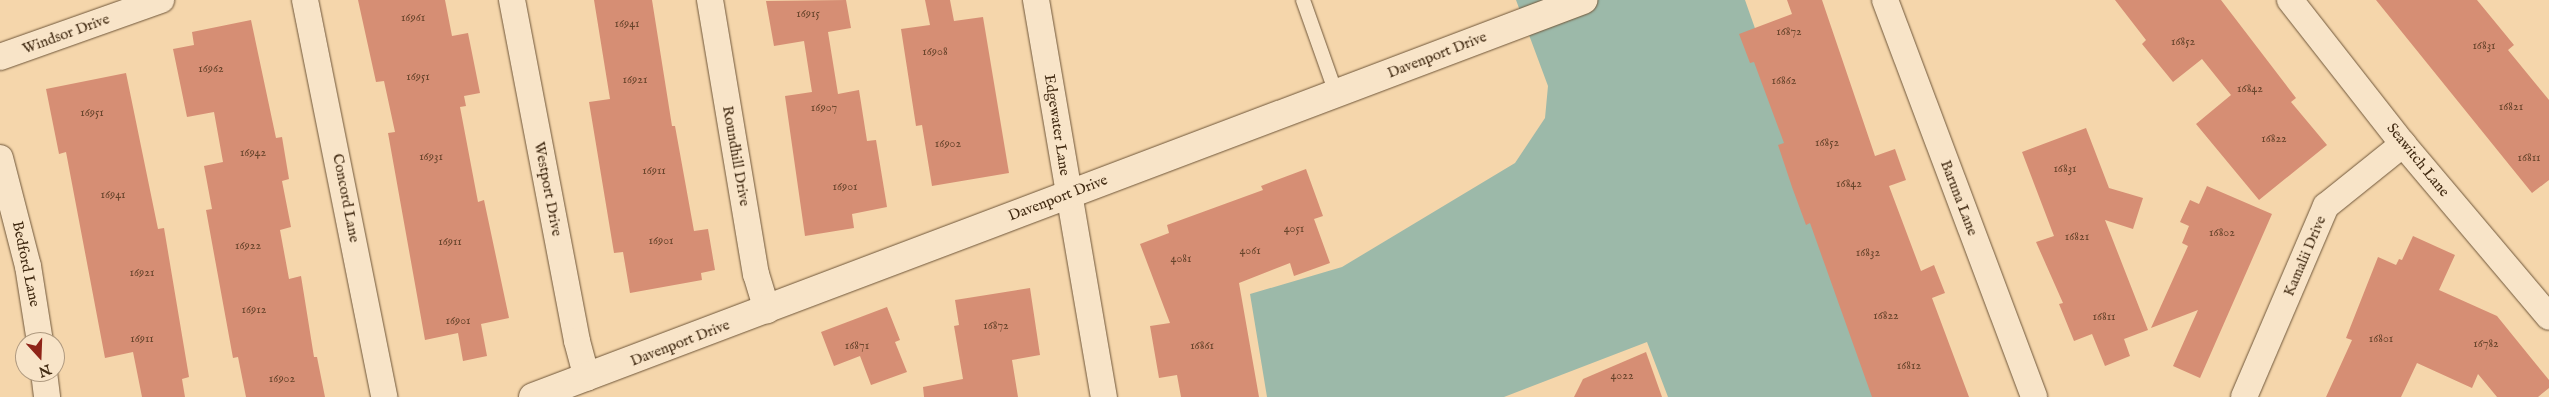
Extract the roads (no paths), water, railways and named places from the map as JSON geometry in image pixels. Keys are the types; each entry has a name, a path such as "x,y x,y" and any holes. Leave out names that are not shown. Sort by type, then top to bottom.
{"street":[{"name":"Windsor Drive","path":"0,57 161,0"},
{"name":"Concord Lane","path":"305,0 384,397"},
{"name":"Westport Drive","path":"512,0 577,341 587,378"},
{"name":"Roundhill Drive","path":"710,0 756,274 767,310"},
{"name":"Edgewater Lane","path":"1036,0 1104,397"},
{"name":"Davenport Drive","path":"533,397 1583,0"},
{"name":"Baruna Lane","path":"1885,0 2034,397"},
{"name":"Seawitch Lane","path":"2290,0 2403,144 2549,317"},
{"name":"Kamalii Drive","path":"2244,397 2326,206 2403,144"},
{"name":"Bedford Lane","path":"0,158 28,266 38,332"},
{"path":"45,382 47,397"}],"lane":[{"path":"1303,0 1336,93"}]}
